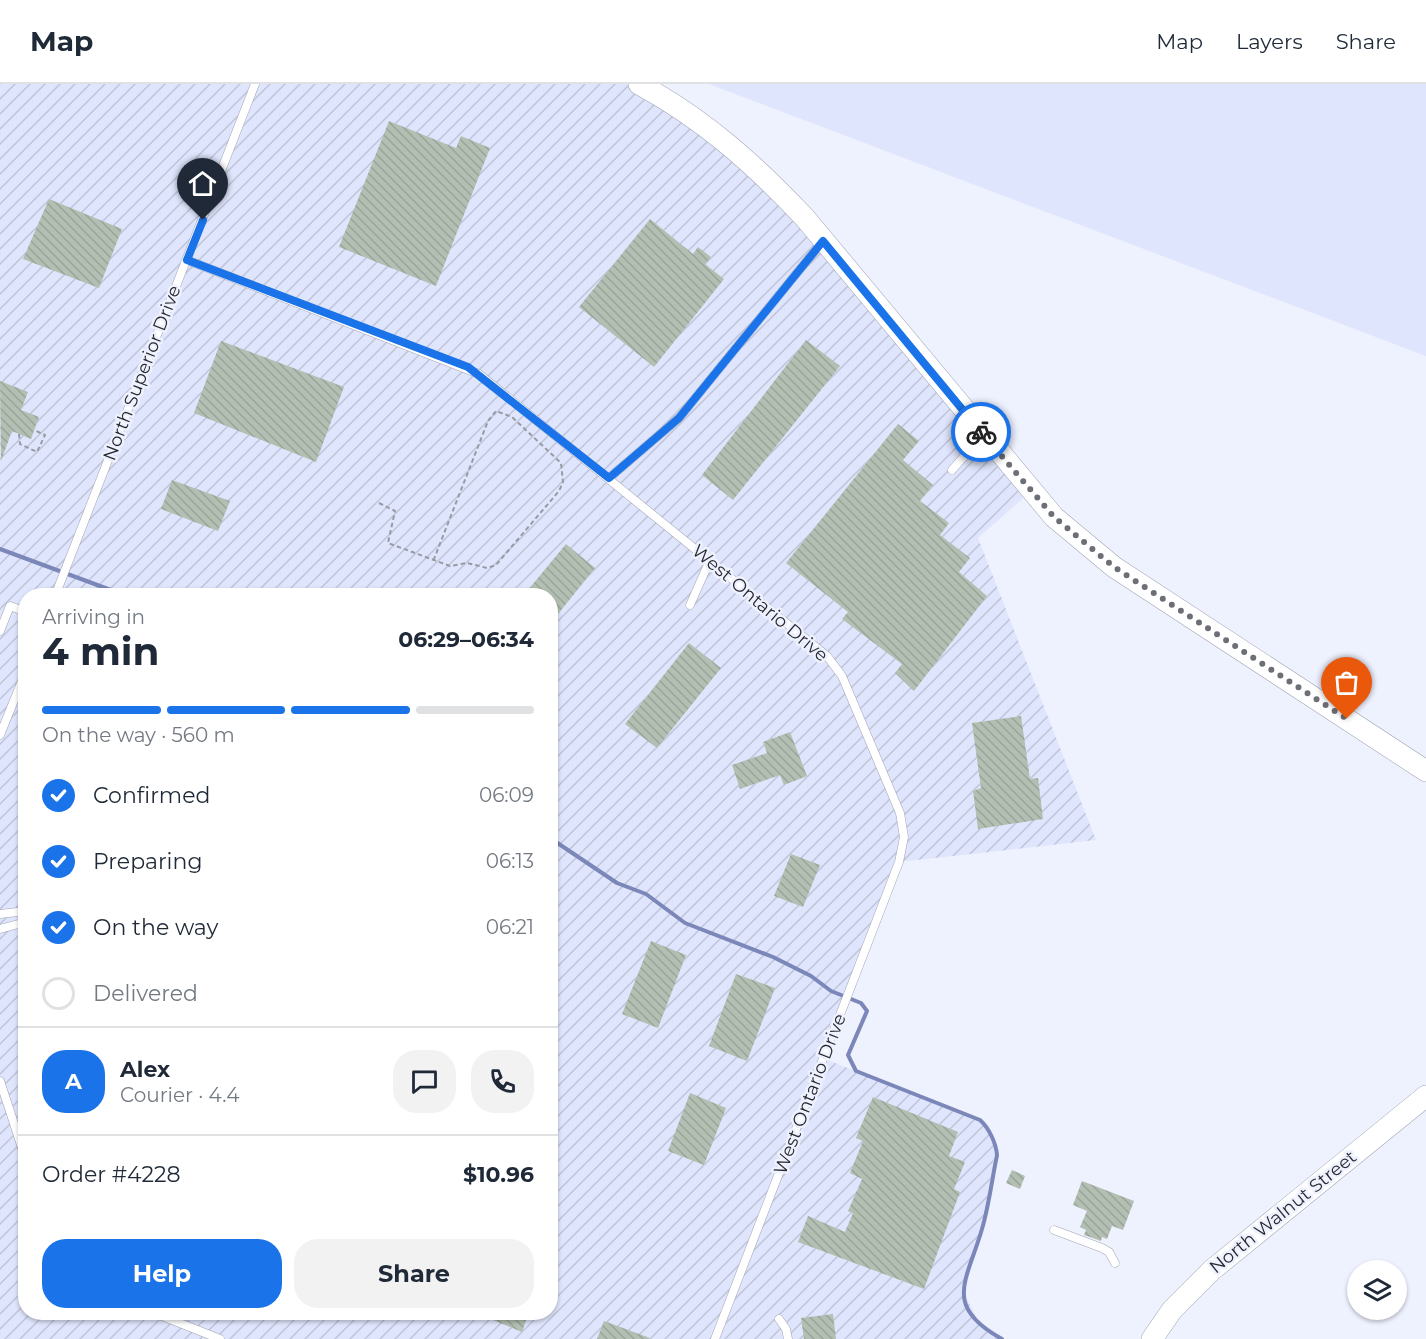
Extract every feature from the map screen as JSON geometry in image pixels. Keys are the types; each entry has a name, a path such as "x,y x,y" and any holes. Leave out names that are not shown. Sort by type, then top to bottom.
{"street":[{"path":"639,84 699,121 743,155 823,241 983,435 1054,517 1114,567 1426,771"},
{"name":"North Walnut Street","path":"1152,1339 1172,1310 1212,1270 1426,1096"}],"lane":[{"name":"North Superior Drive","path":"58,588 255,84"},
{"path":"609,478 679,418 823,241"},
{"name":"West Ontario Drive","path":"187,260 468,367 710,560 827,656 837,669 900,813 904,837 899,862 715,1339"},
{"path":"952,470 983,435"},
{"path":"690,605 710,560"},
{"path":"0,631 10,606 18,609"},
{"path":"0,735 18,691"},
{"path":"0,914 18,912"},
{"path":"0,929 18,924"},
{"path":"0,1081 18,1136"},
{"path":"1054,1230 1102,1248 1109,1252 1115,1263"},
{"path":"779,1319 786,1329 788,1339"},
{"path":"172,1320 220,1339"}],"path":[{"path":"379,503 395,511 388,543 450,566 467,563 487,568 496,565 559,491 563,482 561,463 505,413 496,411 488,421 434,560"},
{"path":"19,434 20,444 38,452 45,435 34,430"}],"shaded area":[{"path":"0,84 633,84 743,155 1030,492 978,538 1096,840 899,862 825,1059 980,1120 996,1144 983,1228 963,1292 982,1328 1002,1339 0,1339"},
{"path":"709,84 1426,84 1426,356"}],"building":[{"path":"389,121 456,148 461,136 490,148 436,286 339,247"},
{"path":"49,199 122,229 99,288 23,259"},
{"path":"650,219 693,254 698,247 711,257 705,264 724,279 654,367 579,307"},
{"path":"806,340 840,366 733,500 702,475"},
{"path":"221,341 344,387 316,462 194,413"},
{"path":"0,381 28,392 21,410 39,417 31,439 12,431 1,461"},
{"path":"898,424 919,441 903,460 933,485 920,501 949,523 940,535 970,558 959,572 987,596 914,691 895,673 902,664 842,619 848,612 786,563"},
{"path":"172,480 230,501 218,531 161,509"},
{"path":"566,544 595,568 558,614 558,588 530,588"},
{"path":"689,643 721,668 657,748 625,724"},
{"path":"1021,716 1030,779 1038,778 1043,819 978,829 973,791 981,788 972,723"},
{"path":"790,732 807,776 784,785 780,775 740,789 732,765 767,753 763,742"},
{"path":"791,854 820,865 803,907 774,896"},
{"path":"651,941 686,955 658,1028 622,1014"},
{"path":"736,974 775,988 747,1061 709,1046"},
{"path":"690,1093 726,1108 704,1165 668,1151"},
{"path":"873,1097 958,1132 949,1156 965,1162 954,1189 960,1192 924,1289 798,1242 808,1216 845,1232 853,1213 848,1211 862,1179 850,1173 863,1141 856,1138"},
{"path":"1012,1170 1025,1176 1020,1189 1006,1183"},
{"path":"1082,1181 1134,1201 1123,1230 1112,1226 1107,1239 1102,1237 1101,1241 1084,1235 1086,1230 1080,1227 1087,1211 1073,1205"},
{"path":"833,1314 836,1339 804,1339 801,1318"},
{"path":"493,1320 526,1320 522,1332"},
{"path":"604,1321 650,1338 597,1339"}],"waterway":[{"path":"0,549 105,588"},
{"path":"558,843 617,883 646,894 685,923 773,957 811,976 831,991 861,1003 867,1011 848,1055 856,1071 983,1123 992,1136 997,1155 989,1201 966,1278 965,1303 971,1315 983,1327 1002,1339"}],"way so far":[{"path":"981,432 1030,492 1054,517 1114,567 1347,719"}],"route":[{"path":"203,220 187,260 468,367 609,478 647,448 679,418 823,241 981,432"}]}
